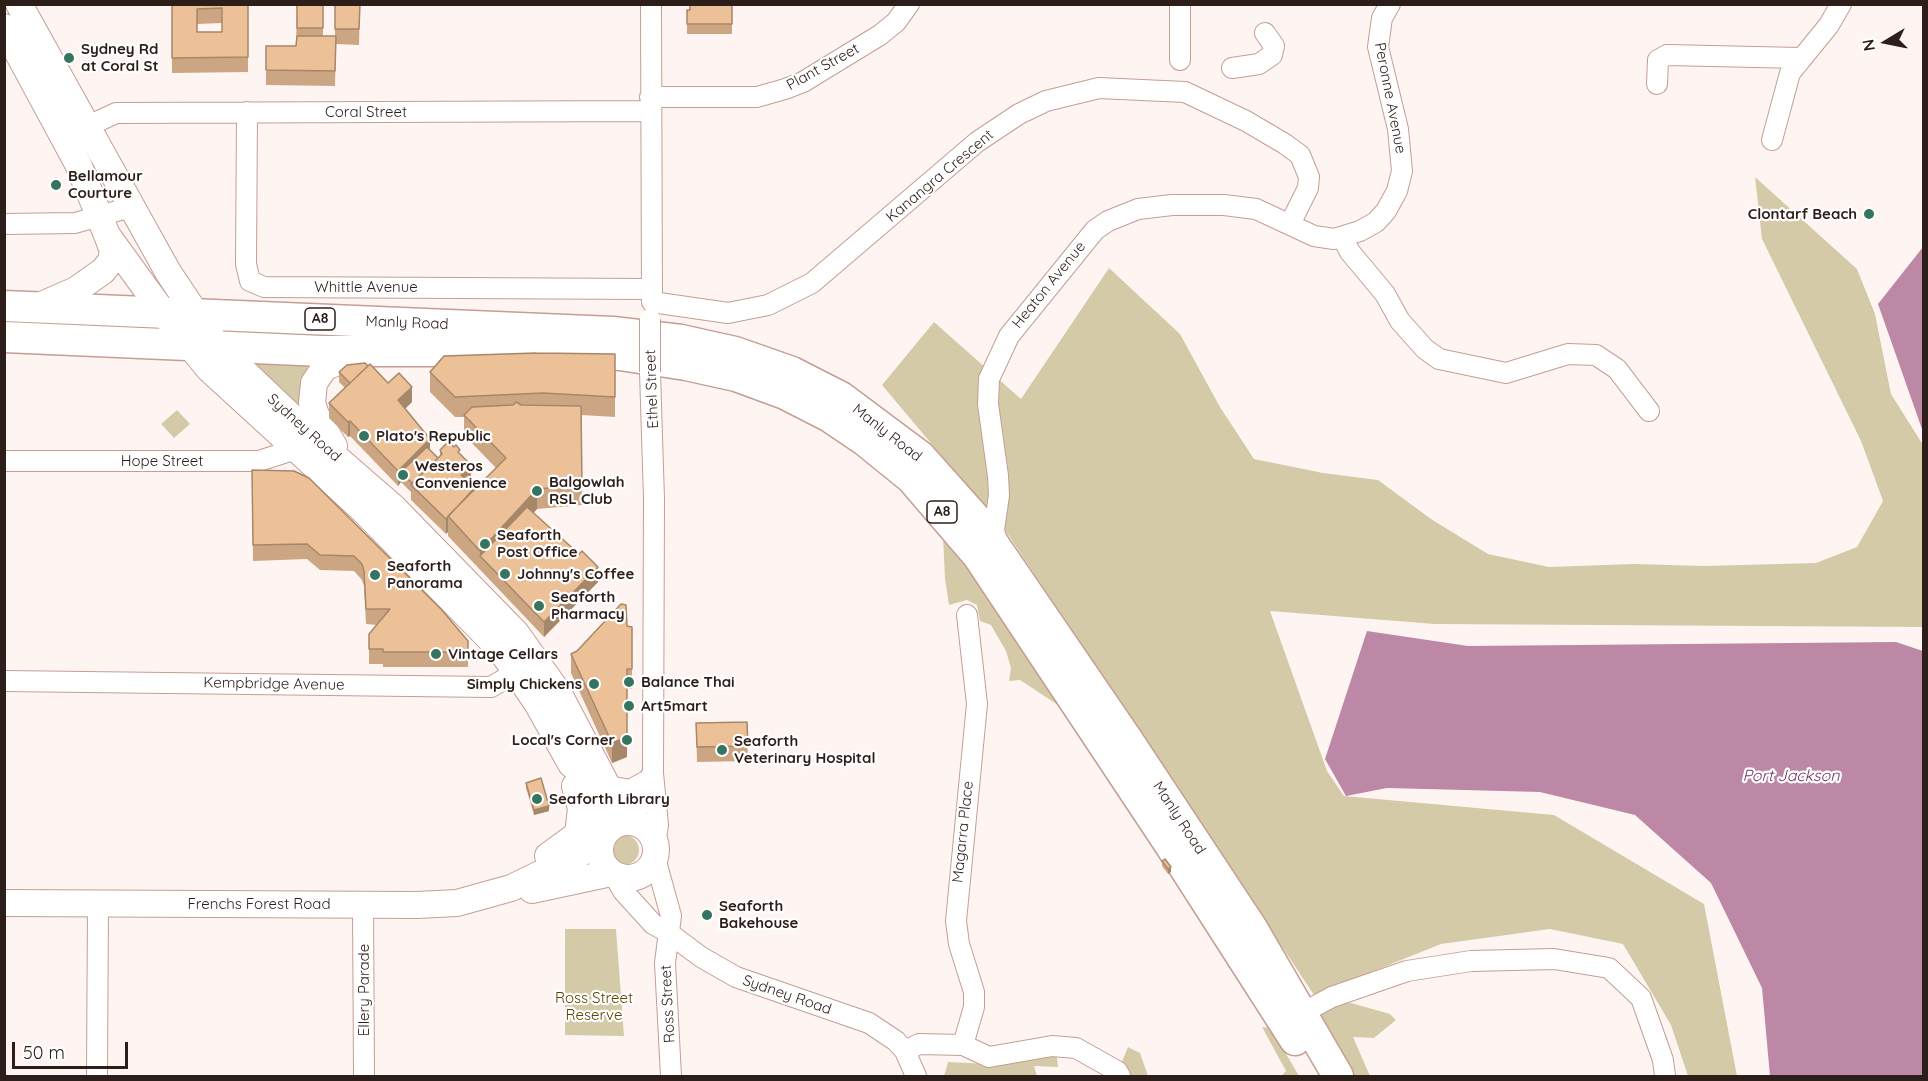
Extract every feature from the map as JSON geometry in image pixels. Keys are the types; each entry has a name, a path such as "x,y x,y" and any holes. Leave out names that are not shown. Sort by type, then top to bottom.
{"highway":[{"name":"A8","path":"4,306 194,314"},
{"name":"Manly Road","path":"194,314 614,332 681,340 735,352 792,372 841,397 920,456 959,498 999,552 1252,928 1317,1077"},
{"name":"A8","path":"4,337 188,345"},
{"name":"Manly Road","path":"188,345 218,348 366,352 586,352 686,364 736,376 785,394 830,417 864,440 911,478 978,556 1120,769 1293,1018 1338,1077"}],"main road":[{"name":"Sydney Road","path":"19,4 131,207 194,314 218,348 307,446 500,649 558,692 627,822"},
{"name":"Sydney Road","path":"4,27 78,164 103,226 188,345 307,446 347,467 393,507 516,633 537,703 571,764 579,771 596,807 602,839"},
{"path":"36,307 76,290 103,271 111,261 113,251 103,226"},
{"path":"347,467 316,415 312,392 318,374 325,368 366,352"},
{"path":"517,885 529,869 570,842 578,834 581,809 571,764"},
{"path":"627,822 645,828 655,850 648,870 636,877 622,878 612,874 601,858 602,839 612,826 627,822"},
{"name":"Frenchs Forest Road","path":"4,903 456,903 517,885 568,861 602,839"},
{"name":"Frenchs Forest Road","path":"517,885 532,890 612,874"}],"street":[{"name":"Ethel Street","path":"651,4 650,372 654,456 651,776 658,825 655,850"},
{"name":"Plant Street","path":"650,104 757,97 784,89 802,82 880,35 896,22 909,4"},
{"path":"1180,4 1180,60"},
{"name":"Peronne Avenue","path":"1342,237 1376,222 1386,211 1397,190 1401,171 1398,129 1378,47 1382,18 1390,4"},
{"path":"1772,140 1790,73 1829,25 1840,4"},
{"path":"1232,68 1259,64 1272,55 1274,45 1264,33"},
{"path":"1657,84 1658,60 1667,55 1800,58"},
{"name":"Kanangra Crescent","path":"651,303 728,313 768,305 812,283 977,142 1019,114 1046,101 1099,88 1185,92 1246,121 1285,144 1300,155 1309,177 1308,188 1290,224"},
{"name":"Coral Street","path":"86,127 116,113 650,104"},
{"name":"Whittle Avenue","path":"247,112 246,264 250,280 257,284 264,287 651,303"},
{"name":"Heaton Avenue","path":"999,552 994,530 999,488 987,392 994,365 1009,336 1095,230 1138,209 1202,204 1256,209 1325,238 1342,237"},
{"path":"4,224 75,223 103,226 131,207"},
{"path":"1342,237 1350,252 1385,294 1400,321 1425,349 1439,358 1506,373 1568,354 1596,355 1617,369 1649,411"},
{"name":"Hope Street","path":"4,461 259,461 307,446"},
{"path":"959,498 981,502 999,488"},
{"name":"Magarra Place","path":"963,1045 974,1007 974,992 959,944 956,921 976,704 967,615"},
{"name":"Kempbridge Avenue","path":"4,681 491,687 526,667"},
{"name":"Ethel Street","path":"627,822 641,803 651,776"},
{"path":"609,786 630,790 651,776"},
{"path":"655,850 671,916 669,933"},
{"name":"Sydney Road","path":"612,874 623,891 653,924 701,957 735,977 869,1023 888,1034 905,1051"},
{"path":"97,1077 98,904"},
{"name":"Ellery Parade","path":"363,904 364,1077"},
{"name":"Ross Street","path":"669,933 665,963 671,1077"},
{"path":"1293,1018 1332,997 1407,971 1471,961 1554,959 1609,968 1641,998 1664,1060 1665,1077"},
{"path":"916,1077 905,1051 919,1044 963,1045 988,1057 1052,1046 1076,1048 1117,1071 1120,1077"}],"green space":[{"path":"1755,177 1857,269 1875,314 1891,394 1923,445 1923,627 1435,624 1270,611 1327,771 1344,796 1554,815 1704,904 1737,1076 1688,1076 1671,1025 1623,944 1550,929 1441,944 1314,995 1009,536 882,385 934,322 1021,399 1109,268 1180,334 1220,407 1254,459 1323,473 1378,480 1431,519 1488,554 1549,567 1816,563 1857,547 1883,501 1861,441 1762,239"},
{"path":"251,362 307,364 307,420"},
{"path":"177,410 190,424 174,438 161,424"},
{"path":"943,536 960,551 1062,702 1058,705 1020,680 1009,681 1011,668 1006,651 991,625 980,621 977,605 967,600 949,605"},
{"path":"624,835 635,839 639,850 635,861 624,865 613,861 609,850 613,839"},
{"name":"Ross Street Reserve","path":"565,929 616,929 624,1036 565,1035"},
{"path":"1339,1002 1390,1014 1396,1020 1374,1038 1353,1037 1370,1076 1350,1076 1314,1014"},
{"path":"1262,1027 1271,1028 1299,1076 1281,1076 1286,1071"},
{"path":"1128,1047 1140,1053 1148,1076 1129,1076 1121,1064"},
{"path":"1053,1054 1057,1058 1058,1067 1034,1066 1037,1076 944,1076 948,1062 990,1064"}],"water":[{"path":"1923,247 1923,432 1878,304"},
{"name":"Port Jackson","path":"1367,631 1468,646 1896,642 1923,651 1923,1076 1770,1076 1762,988 1711,883 1635,815 1540,792 1387,788 1346,796 1325,759"}],"building":[{"path":"172,4 248,4 248,57 172,58","holes":["222,8 222,32 197,32 197,9"]},
{"path":"297,4 323,4 323,28 297,28"},
{"path":"335,4 360,4 359,29 335,29"},
{"path":"690,4 732,4 732,24 687,24 687,10 690,10"},
{"path":"297,36 336,36 335,71 266,70 266,46 296,46"},
{"path":"536,353 615,354 615,397 543,393 455,397 430,372 444,356"},
{"path":"365,363 368,366 350,383 339,372 347,365"},
{"path":"370,364 388,383 399,373 412,387 398,400 430,439 398,471 350,421 348,422 329,403"},
{"name":"Balgowlah RSL Club","path":"516,402 521,405 581,406 582,485 537,489 480,551 448,516 506,458 464,415 472,407 513,405"},
{"path":"448,442 454,447 456,445 460,450 458,452 471,465 461,475 464,478 468,474 478,484 446,519 411,485 442,454 440,450"},
{"path":"427,447 438,458 412,483 401,472"},
{"name":"Seaforth Panorama","path":"252,470 294,471 309,478 441,609 468,641 468,652 383,652 383,649 369,649 369,634 390,609 366,609 362,564 354,556 320,555 307,544 253,545"},
{"path":"527,507 579,554 582,551 598,567 544,622 480,556"},
{"path":"621,604 626,605 627,626 632,627 632,669 627,669 627,737 612,743 571,654 577,651"},
{"path":"747,722 748,746 697,747 696,723"},
{"name":"Seaforth Library","path":"541,778 549,806 534,810 526,783"},
{"path":"1165,859 1171,867 1168,869 1162,861"}],"place":[{"name":"Sydney Rd at Coral St","path":"69,58"},
{"name":"Bellamour Courture","path":"56,185"},
{"name":"Clontarf Beach","path":"1869,214"},
{"name":"Plato's Republic","path":"364,436"},
{"name":"Westeros Convenience","path":"403,475"},
{"name":"Balgowlah RSL Club","path":"537,491"},
{"name":"Seaforth Post Office","path":"485,544"},
{"name":"Johnny's Coffee","path":"505,574"},
{"name":"Seaforth Panorama","path":"375,575"},
{"name":"Seaforth Pharmacy","path":"539,606"},
{"name":"Vintage Cellars","path":"436,654"},
{"name":"Balance Thai","path":"629,682"},
{"name":"Simply Chickens","path":"594,684"},
{"name":"Art5mart","path":"629,706"},
{"name":"Local's Corner","path":"627,740"},
{"name":"Seaforth Veterinary Hospital","path":"722,750"},
{"name":"Seaforth Library","path":"537,799"},
{"name":"Seaforth Bakehouse","path":"707,915"}]}
